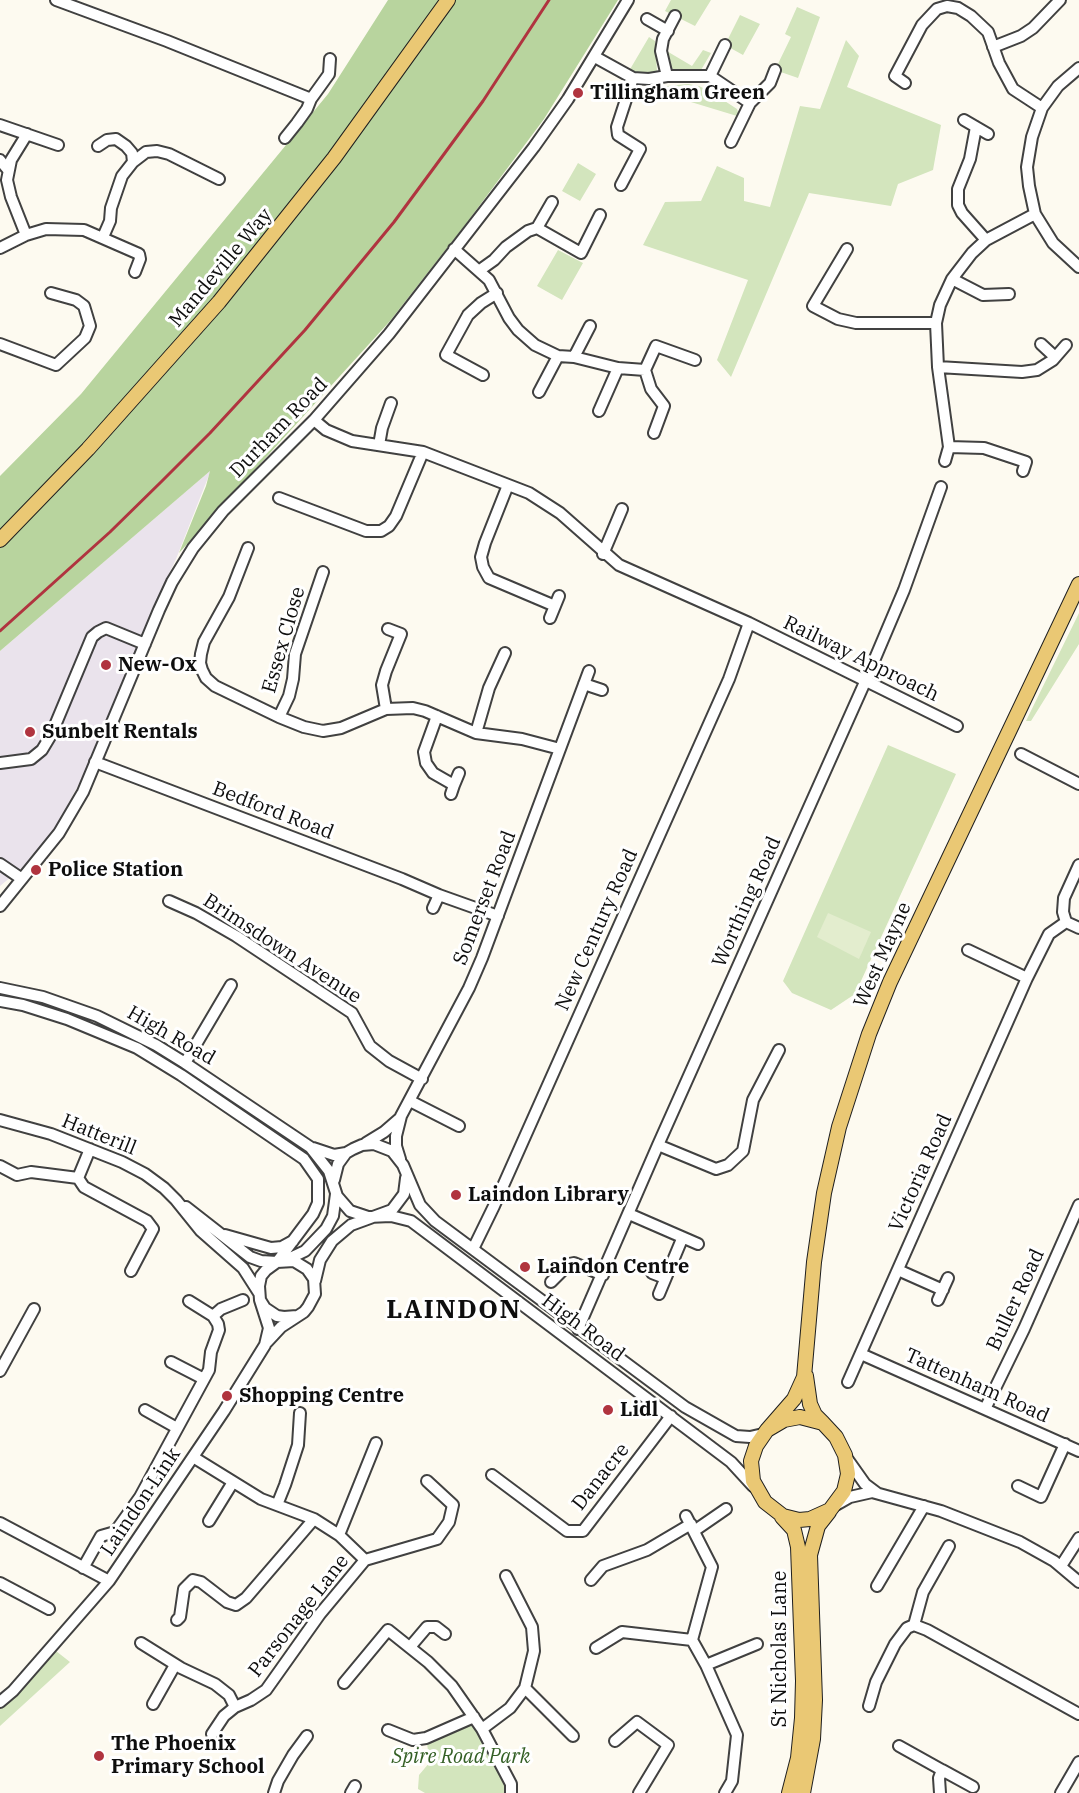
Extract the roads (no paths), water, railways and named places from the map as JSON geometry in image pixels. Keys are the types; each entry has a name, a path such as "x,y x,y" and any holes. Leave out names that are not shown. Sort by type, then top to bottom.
{"main road":[{"name":"Mandeville Way","path":"0,540 88,449 219,302 334,158 448,0"},
{"name":"West Mayne","path":"823,1423 815,1415 810,1404 806,1368 812,1283 819,1223 836,1138 860,1059 890,982 1079,584"},
{"name":"West Mayne","path":"765,1432 794,1399 806,1368"},
{"path":"793,1418 808,1418 823,1423 836,1437 848,1466 844,1491 832,1508 810,1519 799,1520 776,1512 765,1502 751,1472 751,1461 756,1446 765,1432 775,1424 793,1418"},
{"name":"St Nicholas Lane","path":"803,1793 813,1739 815,1700 810,1555 818,1526 832,1508"},
{"name":"St Nicholas Lane","path":"776,1512 794,1530 799,1559 802,1718 798,1758 789,1793"}],"street":[{"path":"56,0 311,99"},
{"name":"Durham Road","path":"0,906 64,825 82,792 172,582 205,532 314,420 389,334 534,147 595,57 628,0"},
{"path":"993,47 1021,36 1033,28 1060,0"},
{"path":"895,76 922,25 933,12 947,6 957,8 982,24 988,32 999,63 1013,88 1042,108"},
{"path":"667,76 661,51 663,39 675,16"},
{"path":"647,19 668,31"},
{"path":"710,76 725,45"},
{"path":"595,57 633,78 649,80 667,76 710,76 750,103"},
{"path":"285,138 329,74 330,59"},
{"path":"1079,68 1058,86 1042,108 1032,137 1027,167 1035,214 1053,243 1079,267"},
{"path":"731,142 750,103 770,83 775,70"},
{"path":"884,71 905,82"},
{"path":"621,185 640,149 618,135 617,127 633,78"},
{"path":"964,120 988,135"},
{"path":"0,125 58,145"},
{"path":"976,127 970,159 958,189 958,205 986,240"},
{"path":"26,235 7,180 11,160 27,134"},
{"path":"98,146 107,140 116,139 132,153 133,162"},
{"path":"103,237 110,221 111,208 122,176 133,162 146,152 157,151 219,179"},
{"path":"0,160 8,170"},
{"path":"480,270 506,247 528,231 537,228 552,202"},
{"path":"945,461 949,447 938,367 936,323 940,304 952,279 972,253 986,240 1035,214"},
{"path":"537,228 581,253 600,215"},
{"path":"0,248 26,235 46,229 84,230 139,254 140,259 135,273"},
{"path":"454,249 480,270 497,293 509,318 524,337 535,345 558,356 574,357 618,368 645,370"},
{"path":"848,249 813,306 838,319 856,323 936,323"},
{"path":"952,279 983,295 1009,294"},
{"path":"0,345 56,365 86,338 90,326 84,306 76,300 51,293"},
{"path":"483,375 446,355 468,315 497,293"},
{"path":"574,357 590,326"},
{"path":"1041,344 1055,357"},
{"path":"938,367 1022,372 1037,370 1055,357 1066,345"},
{"path":"654,433 664,406 651,389 645,370 656,346 695,360"},
{"path":"539,393 558,356"},
{"path":"599,411 618,368"},
{"path":"379,445 382,428 392,403"},
{"name":"Railway Approach","path":"314,420 337,436 359,443 423,452 529,494 560,513 603,554 619,565 645,579 749,623 957,726"},
{"path":"949,447 984,448 1026,462"},
{"path":"279,498 366,531 381,531 389,526 396,516 423,452"},
{"path":"508,485 485,543 481,557 483,567 489,578 557,601 550,618"},
{"name":"Worthing Road","path":"578,1329 865,682 904,590 940,487"},
{"path":"603,554 622,509"},
{"path":"248,548 229,597 204,642 200,663 206,678 215,686 279,717 304,727 323,731 341,729 386,709 413,708 476,733 522,739 560,749"},
{"name":"Essex Close","path":"279,717 289,696 295,654 323,572"},
{"name":"New Century Road","path":"473,1249 729,679 749,623"},
{"path":"0,763 31,759 42,750 51,735 92,638 98,632 106,628 145,644"},
{"path":"386,709 382,685 386,670 405,636 388,629"},
{"path":"476,733 489,688 505,653"},
{"name":"Somerset Road","path":"362,1145 384,1132 401,1116 470,988 589,671"},
{"path":"584,684 602,690"},
{"path":"437,716 424,752 426,763 433,774 452,789 459,773"},
{"path":"1020,754 1079,784"},
{"name":"Bedford Road","path":"95,762 498,916"},
{"path":"0,864 22,879"},
{"path":"1079,865 1064,898 1063,912 1066,922 1079,928"},
{"path":"433,908 439,895"},
{"name":"Brimsdown Avenue","path":"169,901 196,913 236,936 352,1013 370,1046 389,1061 422,1079"},
{"name":"Victoria Road","path":"848,1382 1027,978 1048,934 1066,922"},
{"path":"968,950 1027,978"},
{"path":"185,1063 231,985"},
{"name":"High Road","path":"0,988 43,997 97,1016 156,1045 185,1063 309,1147 325,1164 340,1200 350,1211 358,1215 398,1217 411,1221 731,1462 758,1491"},
{"path":"0,1000 67,1019 137,1048 181,1075 304,1160 318,1179 319,1196 313,1215 281,1261"},
{"path":"658,1145 716,1169 728,1165 743,1151 753,1100 779,1050"},
{"path":"410,1101 459,1126"},
{"name":"Somerset Road","path":"400,1160 396,1136 401,1116"},
{"name":"Hatterill","path":"0,1120 31,1128 122,1162 145,1174 250,1257 261,1261 281,1261"},
{"path":"265,1345 268,1328 260,1296 261,1276 281,1261 305,1251 324,1232 333,1216 338,1164 346,1153 362,1145 374,1144 392,1151 400,1160"},
{"name":"High Road","path":"309,1147 334,1155 346,1153"},
{"path":"78,1178 90,1149"},
{"name":"High Road","path":"400,1160 416,1198 435,1221 578,1329 669,1396 715,1425 741,1437 765,1432"},
{"path":"0,1166 16,1175 31,1172 78,1178 84,1187 147,1221 153,1229 131,1271"},
{"path":"260,1296 266,1308 277,1316 297,1316 304,1312 312,1302 317,1266 332,1241 345,1229 386,1213 398,1203 404,1194 406,1174"},
{"name":"Hatterill","path":"176,1200 201,1231 243,1268 260,1296"},
{"name":"Buller Road","path":"985,1408 1024,1329 1079,1205"},
{"path":"629,1214 698,1244"},
{"path":"216,1231 271,1248 286,1246 298,1236"},
{"path":"659,1294 682,1239"},
{"path":"281,1261 294,1261 307,1269 315,1286"},
{"path":"553,1275 574,1263 603,1275"},
{"path":"898,1270 940,1295 948,1278"},
{"path":"652,1273 665,1278"},
{"path":"213,1316 221,1309 243,1300"},
{"path":"83,1568 101,1536 115,1532 140,1497 209,1370 211,1352 219,1330 217,1321 189,1301"},
{"path":"0,1371 34,1309"},
{"name":"Laindon Link","path":"0,1702 13,1691 109,1581 224,1412 265,1345 281,1327 297,1316"},
{"name":"Tattenham Road","path":"861,1354 1079,1450"},
{"path":"171,1362 204,1380"},
{"path":"145,1410 177,1428"},
{"path":"277,1505 298,1445 300,1413"},
{"name":"Danacre","path":"492,1475 567,1531 583,1531 671,1416"},
{"path":"339,1535 376,1443"},
{"path":"1018,1486 1041,1497 1065,1444"},
{"path":"845,1455 859,1478 877,1493"},
{"path":"193,1456 261,1499 314,1519 339,1535 365,1560 437,1539 449,1522 453,1505 428,1481"},
{"path":"209,1521 233,1482"},
{"path":"832,1508 858,1494 877,1493 924,1506 972,1522 1020,1542 1061,1566 1079,1582"},
{"path":"877,1586 924,1506"},
{"path":"591,1580 603,1566 647,1550 690,1524 726,1509"},
{"path":"177,1620 180,1617 184,1589 193,1580 201,1582 227,1602 236,1605 246,1598 314,1519"},
{"path":"0,1523 109,1581"},
{"path":"690,1524 712,1567 692,1640 737,1735 732,1781 724,1793"},
{"path":"1061,1566 1079,1538"},
{"path":"914,1625 922,1592 949,1546"},
{"name":"Parsonage Lane","path":"235,1707 266,1690 320,1614 365,1560"},
{"path":"482,1729 510,1708 525,1688 534,1651 532,1627 506,1576"},
{"path":"5,1586 49,1609"},
{"path":"869,1706 876,1682 895,1644 907,1628 914,1625 1079,1714"},
{"path":"410,1647 427,1627 435,1627 445,1634"},
{"path":"344,1683 388,1630 452,1686 482,1729 511,1784 511,1793"},
{"path":"596,1648 622,1632 692,1640"},
{"path":"141,1643 175,1665 215,1684 229,1695 235,1707 224,1716 212,1734"},
{"path":"705,1665 757,1644"},
{"path":"153,1704 175,1665"},
{"path":"525,1688 573,1736"},
{"path":"388,1730 413,1740 426,1738 474,1717"},
{"path":"615,1741 637,1722 668,1745 639,1793"},
{"path":"274,1793 293,1755 307,1736"},
{"path":"899,1746 973,1787"},
{"path":"1061,1793 1079,1762"},
{"path":"940,1793 939,1778 942,1770"}],"railway":[{"path":"0,631 110,532 161,482 210,433 305,330 394,222 483,101 549,0"}],"place":[{"name":"Tillingham Green","path":"578,93"},
{"name":"New-Ox","path":"106,665"},
{"name":"Sunbelt Rentals","path":"30,732"},
{"name":"Police Station","path":"36,870"},
{"name":"Laindon Library","path":"456,1195"},
{"name":"Laindon Centre","path":"525,1267"},
{"name":"Shopping Centre","path":"227,1396"},
{"name":"Lidl","path":"608,1410"},
{"name":"The Phoenix Primary School","path":"99,1756"}],"district":[{"name":"LAINDON","path":"454,1310"}],"park label":[{"name":"Spire Road Park","path":"461,1757"}]}
